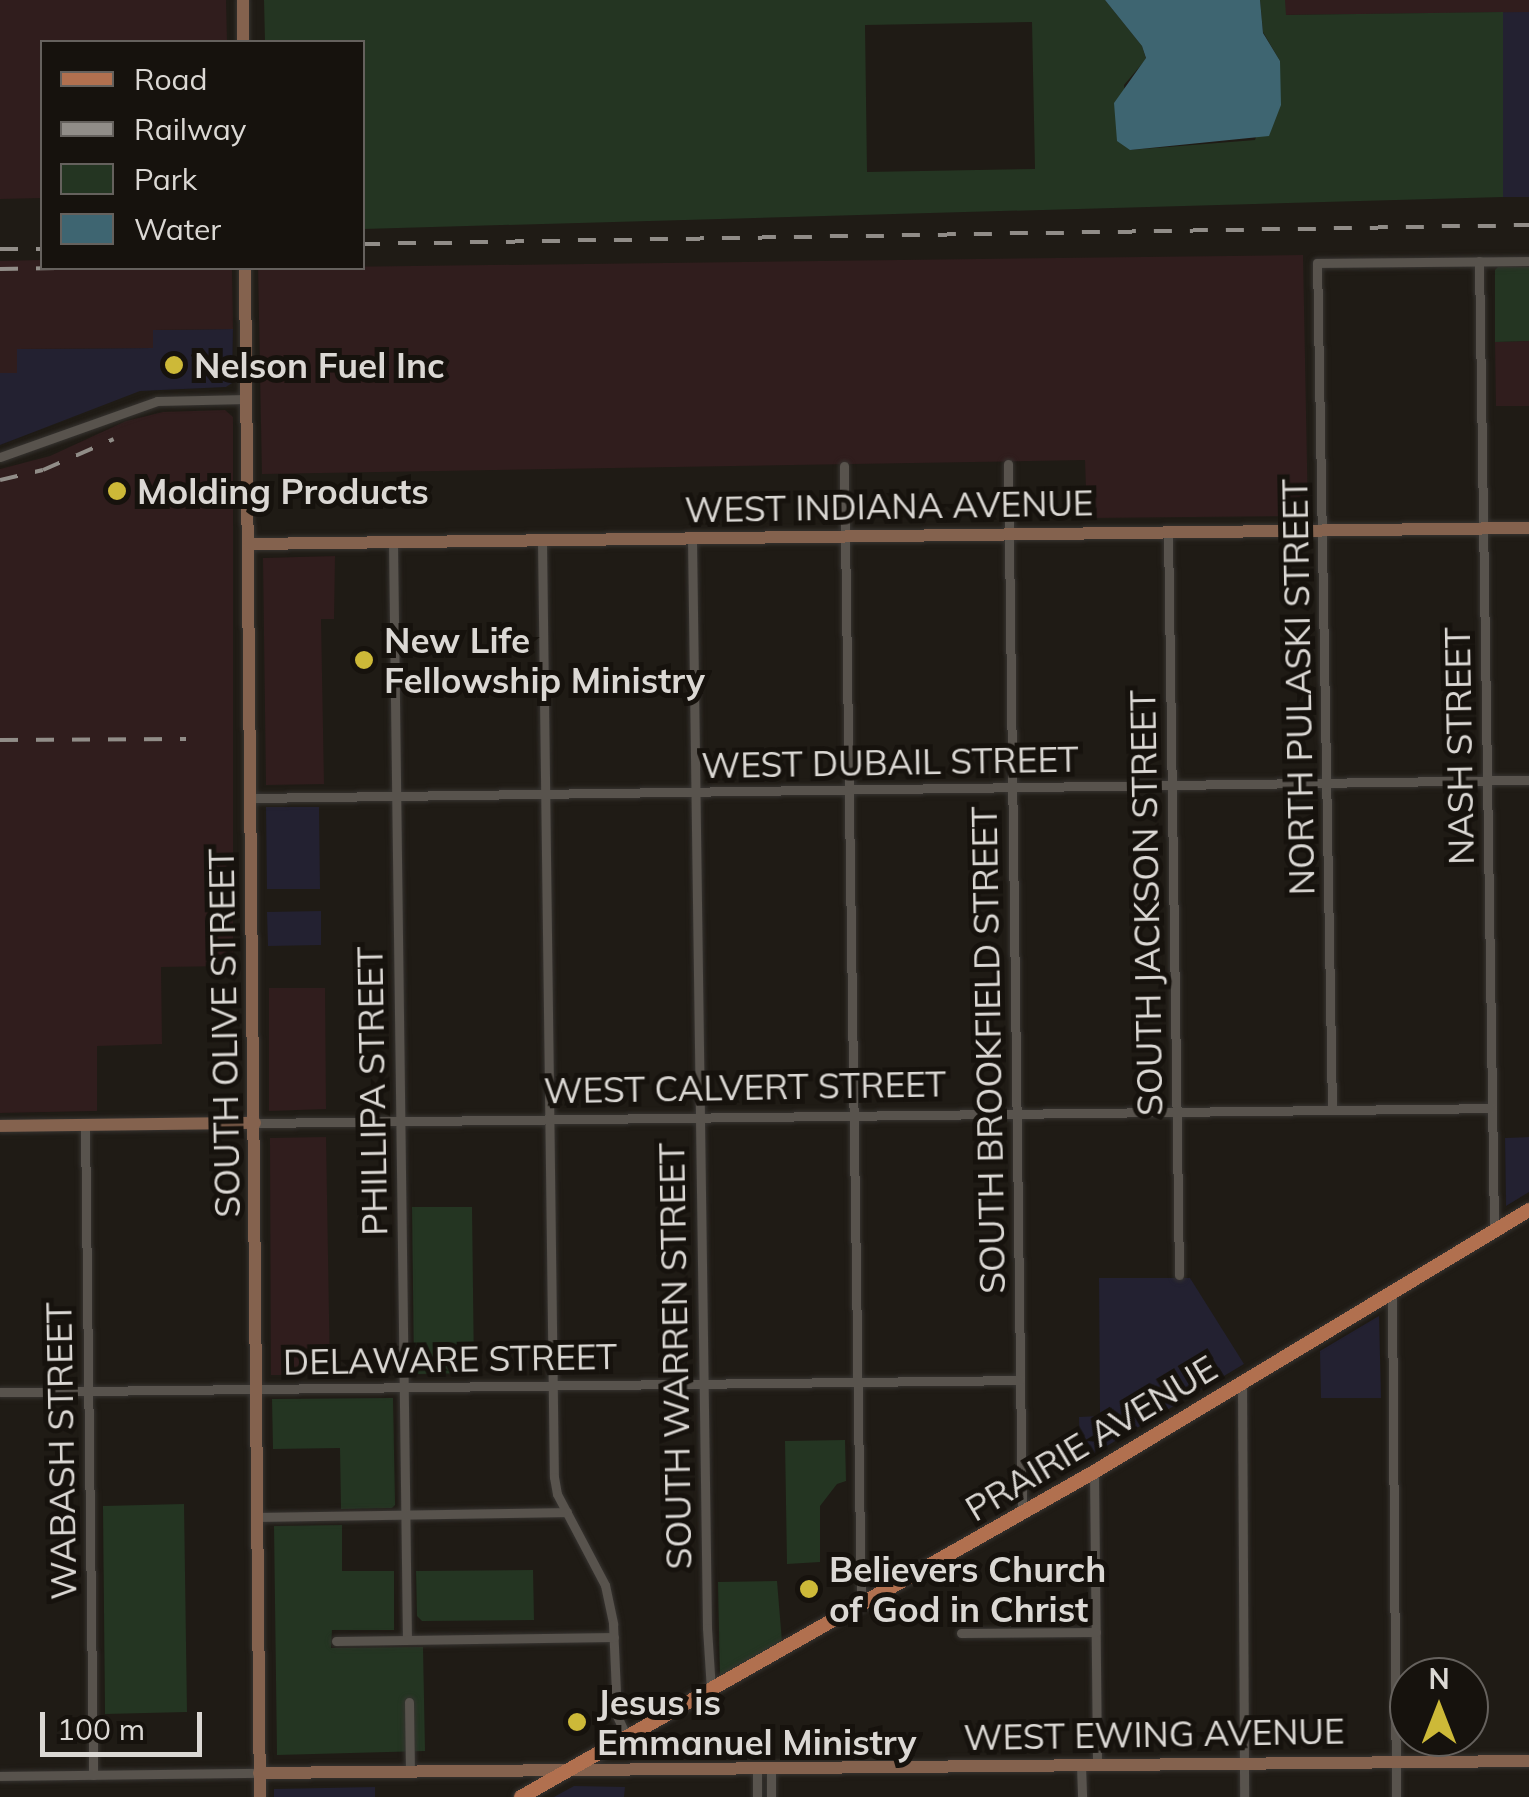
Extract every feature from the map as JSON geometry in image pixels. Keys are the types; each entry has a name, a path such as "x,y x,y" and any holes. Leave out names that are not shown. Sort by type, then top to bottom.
{"main road":[{"name":"PRAIRIE AVENUE","path":"520,1797 1022,1514 1529,1210"}],"street":[{"path":"243,0 243,40"},
{"path":"1479,261 1529,260"},
{"name":"NORTH PULASKI STREET","path":"1332,1110 1317,263 1479,261"},
{"name":"NASH STREET","path":"1479,261 1494,1230"},
{"name":"SOUTH OLIVE STREET","path":"245,270 260,1797"},
{"path":"0,456 157,401 247,399"},
{"name":"SOUTH BROOKFIELD STREET","path":"1008,464 1022,1514"},
{"path":"844,466 862,1607"},
{"name":"WEST INDIANA AVENUE","path":"250,544 1529,528"},
{"name":"SOUTH JACKSON STREET","path":"1168,532 1179,1274"},
{"name":"SOUTH WARREN STREET","path":"692,539 708,1679 712,1691"},
{"path":"542,541 554,1477 567,1512 600,1571 614,1637 618,1716 627,1738"},
{"name":"PHILLIPA STREET","path":"393,543 407,1640"},
{"name":"WEST DUBAIL STREET","path":"251,798 1529,780"},
{"name":"WEST CALVERT STREET","path":"0,1126 1492,1108"},
{"name":"WABASH STREET","path":"85,1126 93,1775"},
{"path":"1392,1292 1396,1797"},
{"name":"DELAWARE STREET","path":"0,1392 1020,1380"},
{"path":"1242,1384 1244,1797"},
{"path":"1094,1472 1098,1764"},
{"path":"260,1517 567,1512"},
{"path":"961,1632 1096,1632"},
{"path":"336,1641 614,1637"},
{"path":"409,1702 410,1771"},
{"name":"WEST EWING AVENUE","path":"0,1776 1529,1761"},
{"path":"1081,1764 1082,1797"},
{"path":"757,1797 764,1768"},
{"path":"764,1768 771,1797"}],"shaded area":[{"path":"0,0 226,0 227,40 40,40 40,198 0,199"},
{"path":"1285,0 1529,0 1529,12 1285,15"},
{"path":"1503,12 1529,12 1529,197 1503,197"},
{"path":"1303,255 1308,516 1087,518 1085,460 262,474 258,270 365,270 365,267"},
{"path":"40,260 40,270 232,270 233,329 153,330 153,348 17,349 17,373 0,373 0,261"},
{"path":"233,329 232,383 226,387 140,391 0,445 0,373 17,373 16,349 152,348 153,330"},
{"path":"1529,341 1529,406 1496,406 1495,342"},
{"path":"225,410 233,417 233,966 161,967 162,1044 97,1046 97,1111 0,1113 0,469 50,456 126,421 163,412"},
{"path":"335,556 334,619 321,619 324,784 266,785 263,558"},
{"path":"266,807 319,807 320,889 267,889"},
{"path":"321,911 321,945 268,946 267,912"},
{"path":"269,988 325,988 326,1109 269,1111"},
{"path":"326,1137 330,1375 271,1375 270,1138"},
{"path":"1529,1137 1529,1192 1506,1206 1505,1138"},
{"path":"1099,1278 1190,1278 1244,1364 1080,1462 1079,1417 1100,1416"},
{"path":"1379,1316 1381,1398 1321,1398 1320,1351"},
{"path":"574,1786 625,1787 624,1797 554,1797"},
{"path":"375,1787 375,1797 274,1797 274,1789"}],"green space":[{"path":"264,0 1105,0 1142,46 1146,59 1124,85 1130,150 1255,140 1280,61 1263,32 1260,0 1285,0 1286,15 1503,12 1503,197 365,229 365,40 265,40","holes":["1032,22 1035,169 867,172 865,25"]},
{"path":"1498,267 1529,267 1529,341 1495,342"},
{"path":"412,1207 472,1207 474,1373 418,1374 414,1368"},
{"path":"393,1398 392,1508 341,1509 340,1448 273,1449 272,1399"},
{"path":"845,1440 846,1481 837,1484 820,1506 820,1562 787,1564 785,1441"},
{"path":"184,1504 187,1712 105,1714 103,1506"},
{"path":"342,1525 342,1571 394,1571 394,1630 332,1630 331,1648 423,1647 425,1751 277,1755 274,1526"},
{"path":"533,1570 534,1620 422,1621 417,1616 416,1571"},
{"path":"777,1581 782,1642 720,1678 718,1582"}],"water":[{"path":"1105,0 1260,0 1263,33 1280,61 1281,105 1269,136 1130,150 1117,141 1114,103 1146,58 1142,46"}],"railway":[{"path":"365,244 1529,225"},
{"path":"0,249 40,249"},
{"path":"0,269 40,268"},
{"path":"0,480 43,470 114,439"},
{"path":"0,740 186,739"}],"place":[{"name":"Nelson Fuel Inc","path":"174,365"},
{"name":"Molding Products","path":"117,491"},
{"name":"New Life Fellowship Ministry","path":"364,660"},
{"name":"Believers Church of God in Christ","path":"809,1589"},
{"name":"Jesus is Emmanuel Ministry","path":"577,1722"}]}
